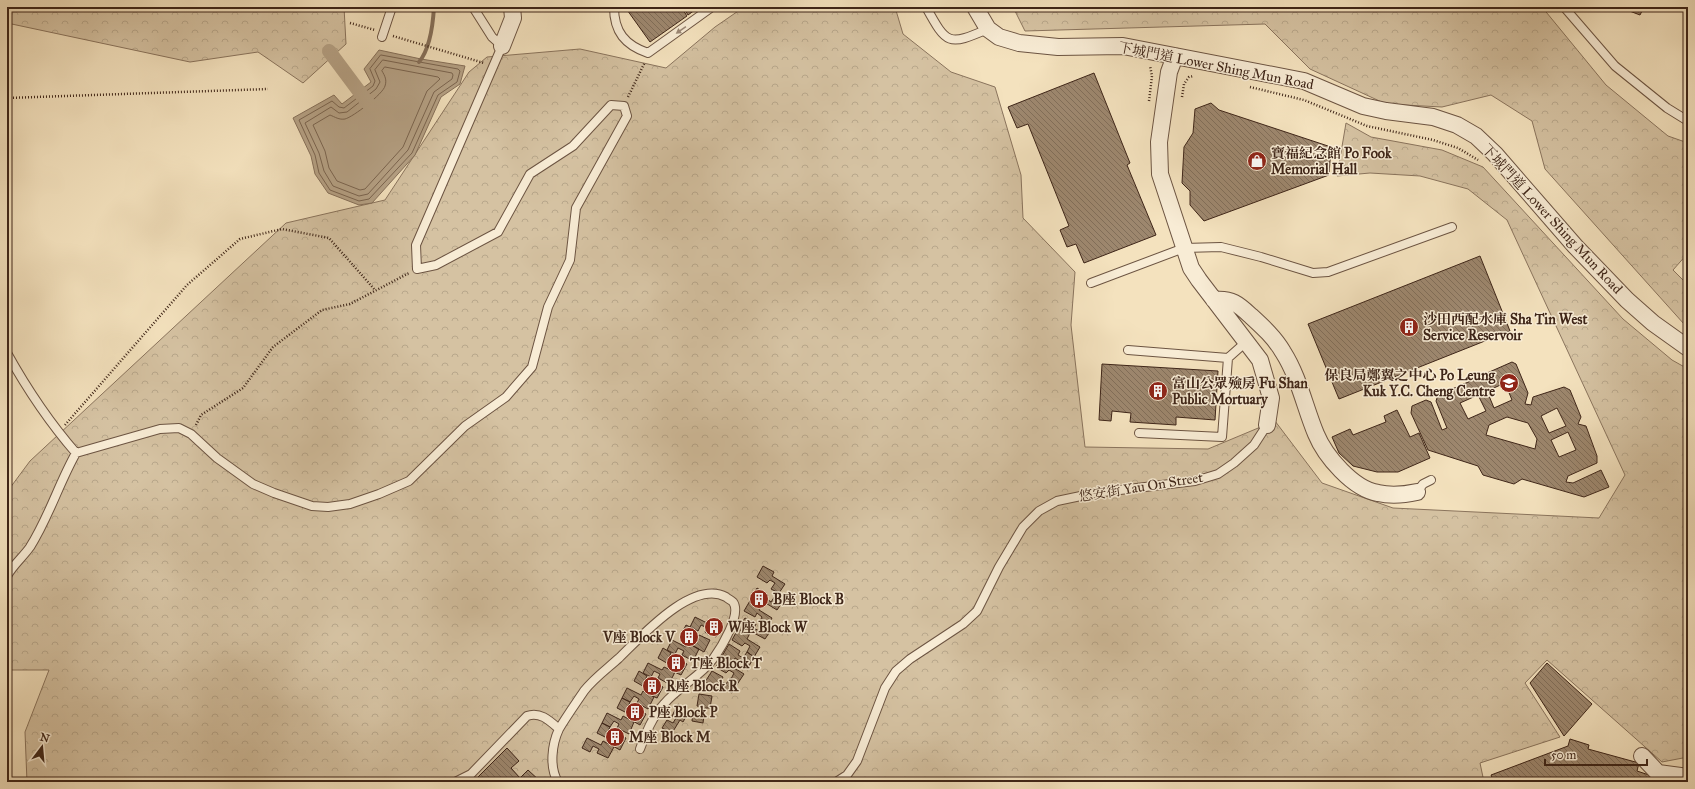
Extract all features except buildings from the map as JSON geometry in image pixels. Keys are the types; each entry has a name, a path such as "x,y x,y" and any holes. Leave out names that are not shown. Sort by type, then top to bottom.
{"street":[{"path":"502,46 512,18 512,7"},
{"name":"下城門道 Lower Shing Mun Road","path":"974,7 988,29 999,37 1019,43 1058,47 1123,46 1175,56 1304,81 1363,106 1386,111 1433,117 1446,120 1465,129 1476,136 1495,154 1576,246 1627,300 1653,323 1688,348"},
{"name":"悠安街 Yau On Street","path":"1175,56 1169,72 1159,142 1160,174 1191,268 1260,360 1271,398 1267,425"},
{"path":"1214,300 1223,299 1233,301 1267,331 1284,353 1297,383 1316,436 1333,462 1355,483 1376,493 1401,496 1417,492"},
{"path":"1642,756 1657,778 1688,777"}],"lane":[{"path":"383,34 392,7"},
{"path":"7,576 29,548 48,514 76,453 160,428 179,428 191,434 217,458 253,484 288,499 312,506 328,507 350,504 379,494 409,480 465,426 506,398 532,367 548,307 570,260 576,208 627,116 624,106 611,105 573,146 530,174 498,232 436,265 417,269 416,245 502,46 492,37 473,7"},
{"path":"614,7 614,19 624,40 634,48 648,53 712,7"},
{"path":"926,7 939,31 951,40 963,40 988,29"},
{"path":"1564,7 1615,66 1667,108 1688,121"},
{"path":"1090,283 1184,248 1221,247 1261,257 1313,273 1328,272 1452,227"},
{"path":"1139,433 1222,437 1228,358 1246,342"},
{"path":"1128,350 1228,358"},
{"path":"7,353 28,389 59,433 76,453"},
{"name":"悠安街 Yau On Street","path":"836,782 847,774 857,761 885,688 896,671 910,659 963,624 977,611 999,567 1023,527 1038,511 1057,501 1095,494 1196,481 1218,474 1234,463 1254,445 1267,425"},
{"path":"1417,492 1423,484 1431,480"},
{"path":"556,781 552,764 554,746 560,729 585,690 658,620 692,598 709,593 722,595 732,601 736,608 736,615 713,660 664,704 651,723 640,749"},
{"path":"455,782 471,774 527,716 532,714 544,717 560,729"}],"path":[{"path":"350,23 485,64"},
{"path":"624,106 641,72 648,53"},
{"name":"下城門道 Lower Shing Mun Road","path":"1182,98 1184,84 1189,77 1198,75"},
{"name":"下城門道 Lower Shing Mun Road","path":"1243,85 1304,100 1367,126 1433,140 1458,148 1481,161"},
{"path":"7,98 268,89"},
{"path":"59,433 187,285 240,239 282,229 329,238 375,290"},
{"path":"191,434 202,415 243,388 273,348 322,310 350,304 417,269"}],"green space":[{"path":"7,7 344,7 346,44 303,83 258,52 190,62 7,23"},
{"path":"744,7 895,7 903,34 951,72 995,87 1021,175 1023,218 1075,272 1071,325 1085,447 1208,449 1275,421 1322,483 1393,508 1599,518 1625,475 1507,220 1468,189 1420,176 1370,173 1337,176 1346,123 1371,137 1442,150 1483,167 1623,319 1672,360 1688,369 1688,757 1662,762 1547,660 1525,683 1560,737 1480,763 1484,782 27,782 25,732 49,670 7,670 7,492 30,461 286,223 385,200 469,72 487,57 580,49 666,68 715,27"},
{"path":"1013,7 1542,7 1606,85 1668,136 1688,143 1688,253 1673,270 1688,285 1688,327 1545,169 1532,121 1491,95 1442,107 1386,104 1310,69 1265,24 1025,31"}],"water":[{"path":"379,50 465,66 460,84 441,97 415,155 372,203 359,205 328,193 315,174 311,156 293,118 334,95 342,104 371,82 364,69"}],"waterway":[{"path":"419,62 423,57 428,43 432,28 434,7"},
{"path":"329,51 370,106"}],"place":[{"name":"寶福紀念館 Po Fook Memorial Hall","path":"1257,161"},
{"name":"沙田西配水庫 Sha Tin West Service Reservoir","path":"1409,327"},
{"name":"保良局鄭翼之中心 Po Leung Kuk Y.C. Cheng Centre","path":"1509,383"},
{"name":"富山公眾殮房 Fu Shan Public Mortuary","path":"1158,391"},
{"name":"B座 Block B","path":"759,599"},
{"name":"W座 Block W","path":"714,627"},
{"name":"V座 Block V","path":"689,637"},
{"name":"T座 Block T","path":"676,663"},
{"name":"R座 Block R","path":"652,686"},
{"name":"P座 Block P","path":"635,712"},
{"name":"M座 Block M","path":"615,737"}]}
